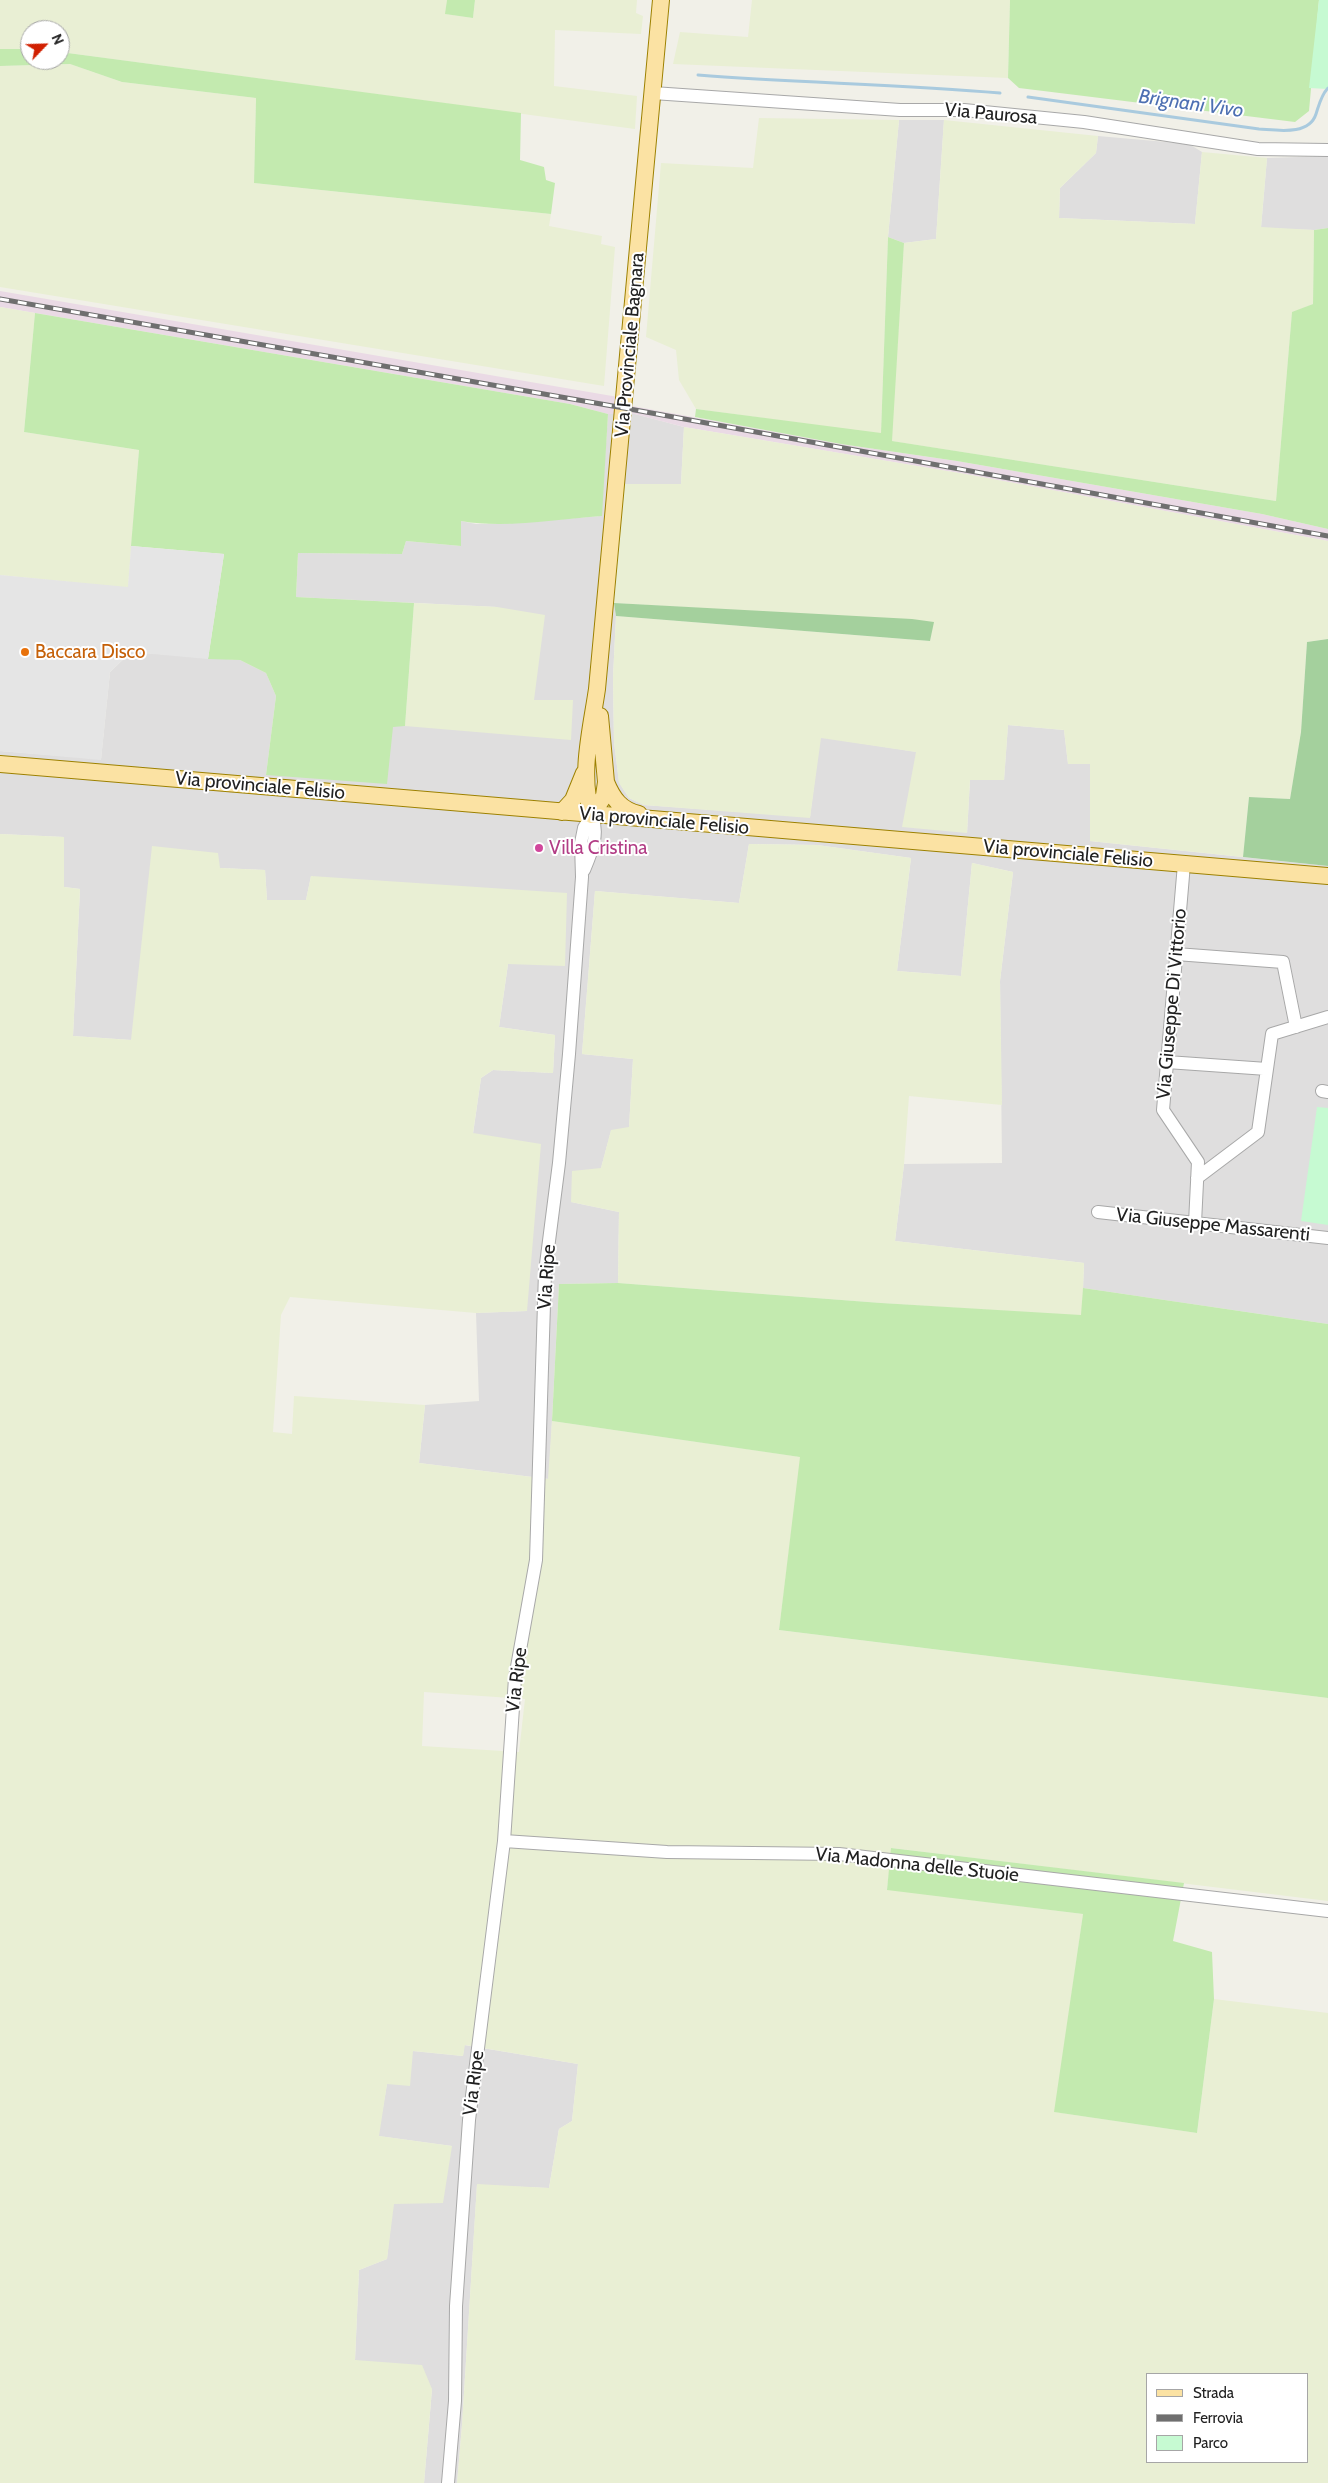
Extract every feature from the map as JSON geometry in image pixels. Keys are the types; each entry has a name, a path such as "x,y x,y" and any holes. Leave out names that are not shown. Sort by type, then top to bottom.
{"main road":[{"name":"Via Provinciale Bagnara","path":"592,815 589,804 586,770 597,689 661,0"},
{"name":"Via Provinciale Bagnara","path":"592,815 604,796 606,782 597,689"},
{"name":"Via provinciale Felisio","path":"0,764 1328,876"},
{"name":"Via Provinciale Bagnara","path":"562,812 573,800 586,770"},
{"name":"Via Provinciale Bagnara","path":"606,782 619,804 631,812 671,821"}],"street":[{"name":"Via Paurosa","path":"653,93 900,110 964,110 1084,122 1258,149 1328,150"},
{"name":"Via Ripe","path":"448,2483 455,2401 456,2306 469,2120 504,1841 515,1678 536,1560 545,1272 559,1163 582,877 581,842 584,828 592,815"},
{"name":"Via Giuseppe Di Vittorio","path":"1184,864 1163,1110 1198,1162 1195,1223"},
{"path":"1176,954 1283,962 1296,1027"},
{"path":"1197,1178 1258,1132 1272,1034 1328,1016"},
{"path":"1167,1062 1267,1070"},
{"name":"Via Giuseppe Massarenti","path":"1098,1212 1328,1238"},
{"name":"Via Madonna delle Stuoie","path":"504,1841 667,1852 839,1854 1328,1911"}],"shaded area":[{"path":"899,120 944,120 936,239 904,243 888,237"},
{"path":"1098,136 1189,144 1202,152 1195,224 1059,218 1060,188 1096,153"},
{"path":"1328,156 1328,228 1314,230 1261,228 1267,158"},
{"path":"0,291 618,397 619,414 608,414 570,404 0,307"},
{"path":"632,406 841,444 957,461 1262,514 1328,529 1328,541 965,474 684,427 631,413"},
{"path":"631,413 684,427 681,484 624,485 614,603 616,616 613,678 614,742 619,782 629,798 644,805 810,817 820,737 917,752 967,833 970,780 1004,780 1008,725 1064,730 1068,764 1090,764 1090,841 1328,866 1328,1324 1083,1288 1084,1263 895,1241 904,1164 1002,1163 1000,981 1013,872 972,863 961,976 897,971 911,858 817,845 749,844 739,903 595,891 582,1054 633,1059 629,1128 611,1131 601,1168 571,1202 619,1212 618,1283 559,1284 549,1479 419,1463 425,1405 479,1401 476,1313 526,1311 473,1134 481,1078 493,1070 553,1073 555,1035 499,1027 508,964 311,876 306,900 267,900 265,870 220,868 131,1040 73,1036 80,889 64,887 64,837 0,834 0,751 101,759 110,672 131,652 240,660 266,673 276,696 266,775 393,726 412,726 534,700 497,607 296,597 298,553 402,554 406,541 461,546 461,521 476,524 514,523 601,516 608,414"},
{"path":"131,546 224,554 208,659 131,652 110,672 101,760 0,751 0,575 128,587"},
{"path":"464,2045 578,2064 572,2121 559,2129 549,2188 477,2185 457,2483 424,2483 432,2389 355,2360 359,2270 387,2259 393,2204 452,2146 378,2136 387,2084 413,2051 463,2056"}],"green space":[{"path":"0,0 447,0 446,14 473,18 475,0 637,0 636,13 643,16 641,34 555,30 554,86 637,96 635,129 70,53 70,20 20,20 20,49 0,49"},
{"path":"447,0 475,0 473,18 445,14"},
{"path":"752,0 1010,0 1008,78 673,64 680,32 748,37"},
{"path":"1010,0 1319,0 1309,111 1295,122 1019,88 1008,78"},
{"path":"1319,0 1328,0 1328,89 1309,88"},
{"path":"0,49 20,49 20,65 0,66"},
{"path":"70,53 521,113 520,160 544,167 546,180 555,183 551,214 254,183 256,98 122,82 70,64"},
{"path":"70,64 122,82 256,98 254,183 551,214 549,226 602,236 601,244 615,247 604,386 0,287 0,66 20,65 20,70 70,70"},
{"path":"759,118 899,120 888,237 881,434 696,409 679,380 676,350 646,337 661,163 753,168"},
{"path":"944,120 1098,136 1096,153 1060,188 1059,218 1195,224 1202,152 1267,158 1261,227 1314,230 1313,304 1292,313 1276,501 891,441 904,243 936,239"},
{"path":"1328,228 1328,529 1262,514 957,461 841,444 695,417 696,409 881,433 888,237 904,243 892,441 1276,501 1292,312 1313,304 1314,230"},
{"path":"0,307 35,313 24,432 139,450 128,588 0,575"},
{"path":"35,313 570,404 608,414 602,516 514,524 461,521 461,546 406,541 402,554 298,553 296,597 414,603 405,726 393,727 387,784 266,775 276,696 266,673 240,660 208,659 224,554 131,546 139,450 24,432"},
{"path":"684,427 965,474 1328,541 1328,639 1307,642 1301,732 1290,799 1249,797 1243,857 1090,841 1090,764 1068,764 1064,730 1008,725 1004,780 970,780 967,833 902,827 916,752 821,738 810,818 644,805 629,798 619,783 614,742 613,678 616,616 930,641 933,622 614,603 624,484 681,484"},
{"path":"414,603 497,607 545,615 534,700 573,700 571,740 405,726"},
{"path":"614,603 912,619 934,622 930,641 616,616"},
{"path":"1328,639 1328,866 1243,857 1249,797 1290,799 1301,732 1307,642"},
{"path":"0,834 64,837 64,887 80,889 73,1036 131,1040 152,846 218,853 220,868 265,870 267,900 306,900 311,876 567,893 565,966 508,964 499,1027 555,1035 553,1073 493,1070 481,1078 473,1133 541,1144 527,1311 476,1313 290,1297 281,1315 273,1432 292,1434 294,1396 425,1405 419,1463 548,1479 552,1421 801,1457 779,1630 1328,1698 1328,1901 892,1848 887,1889 1083,1914 1055,2112 1197,2133 1214,1999 1328,2013 1328,2483 457,2483 477,2184 549,2188 559,2129 572,2121 578,2064 465,2045 463,2056 413,2051 410,2086 387,2084 379,2136 452,2146 443,2203 394,2204 387,2259 359,2270 355,2360 422,2365 432,2389 424,2483 0,2483","holes":["424,1692 525,1699 519,1752 422,1746"]},
{"path":"749,844 817,845 911,858 897,971 961,976 972,863 1013,872 1000,981 1002,1105 909,1096 904,1164 895,1241 1084,1263 1082,1316 618,1283 619,1212 571,1202 572,1171 601,1168 611,1130 629,1127 633,1059 582,1054 595,891 739,903"},
{"path":"1317,1107 1328,1108 1328,1225 1301,1221"},
{"path":"618,1283 881,1303 1081,1315 1083,1288 1328,1324 1328,1698 779,1630 800,1457 552,1421 559,1284"},
{"path":"891,1848 1184,1883 1173,1941 1212,1952 1214,1999 1197,2133 1054,2112 1083,1914 887,1890"}],"waterway":[{"path":"698,75 1000,93"},
{"name":"Brignani Vivo","path":"1028,97 1259,129 1292,130 1307,126 1312,121 1328,88"}],"railway":[{"path":"0,299 624,408 1328,536"}],"place":[{"name":"Baccara Disco","path":"25,652"},
{"name":"Villa Cristina","path":"539,848"}]}
